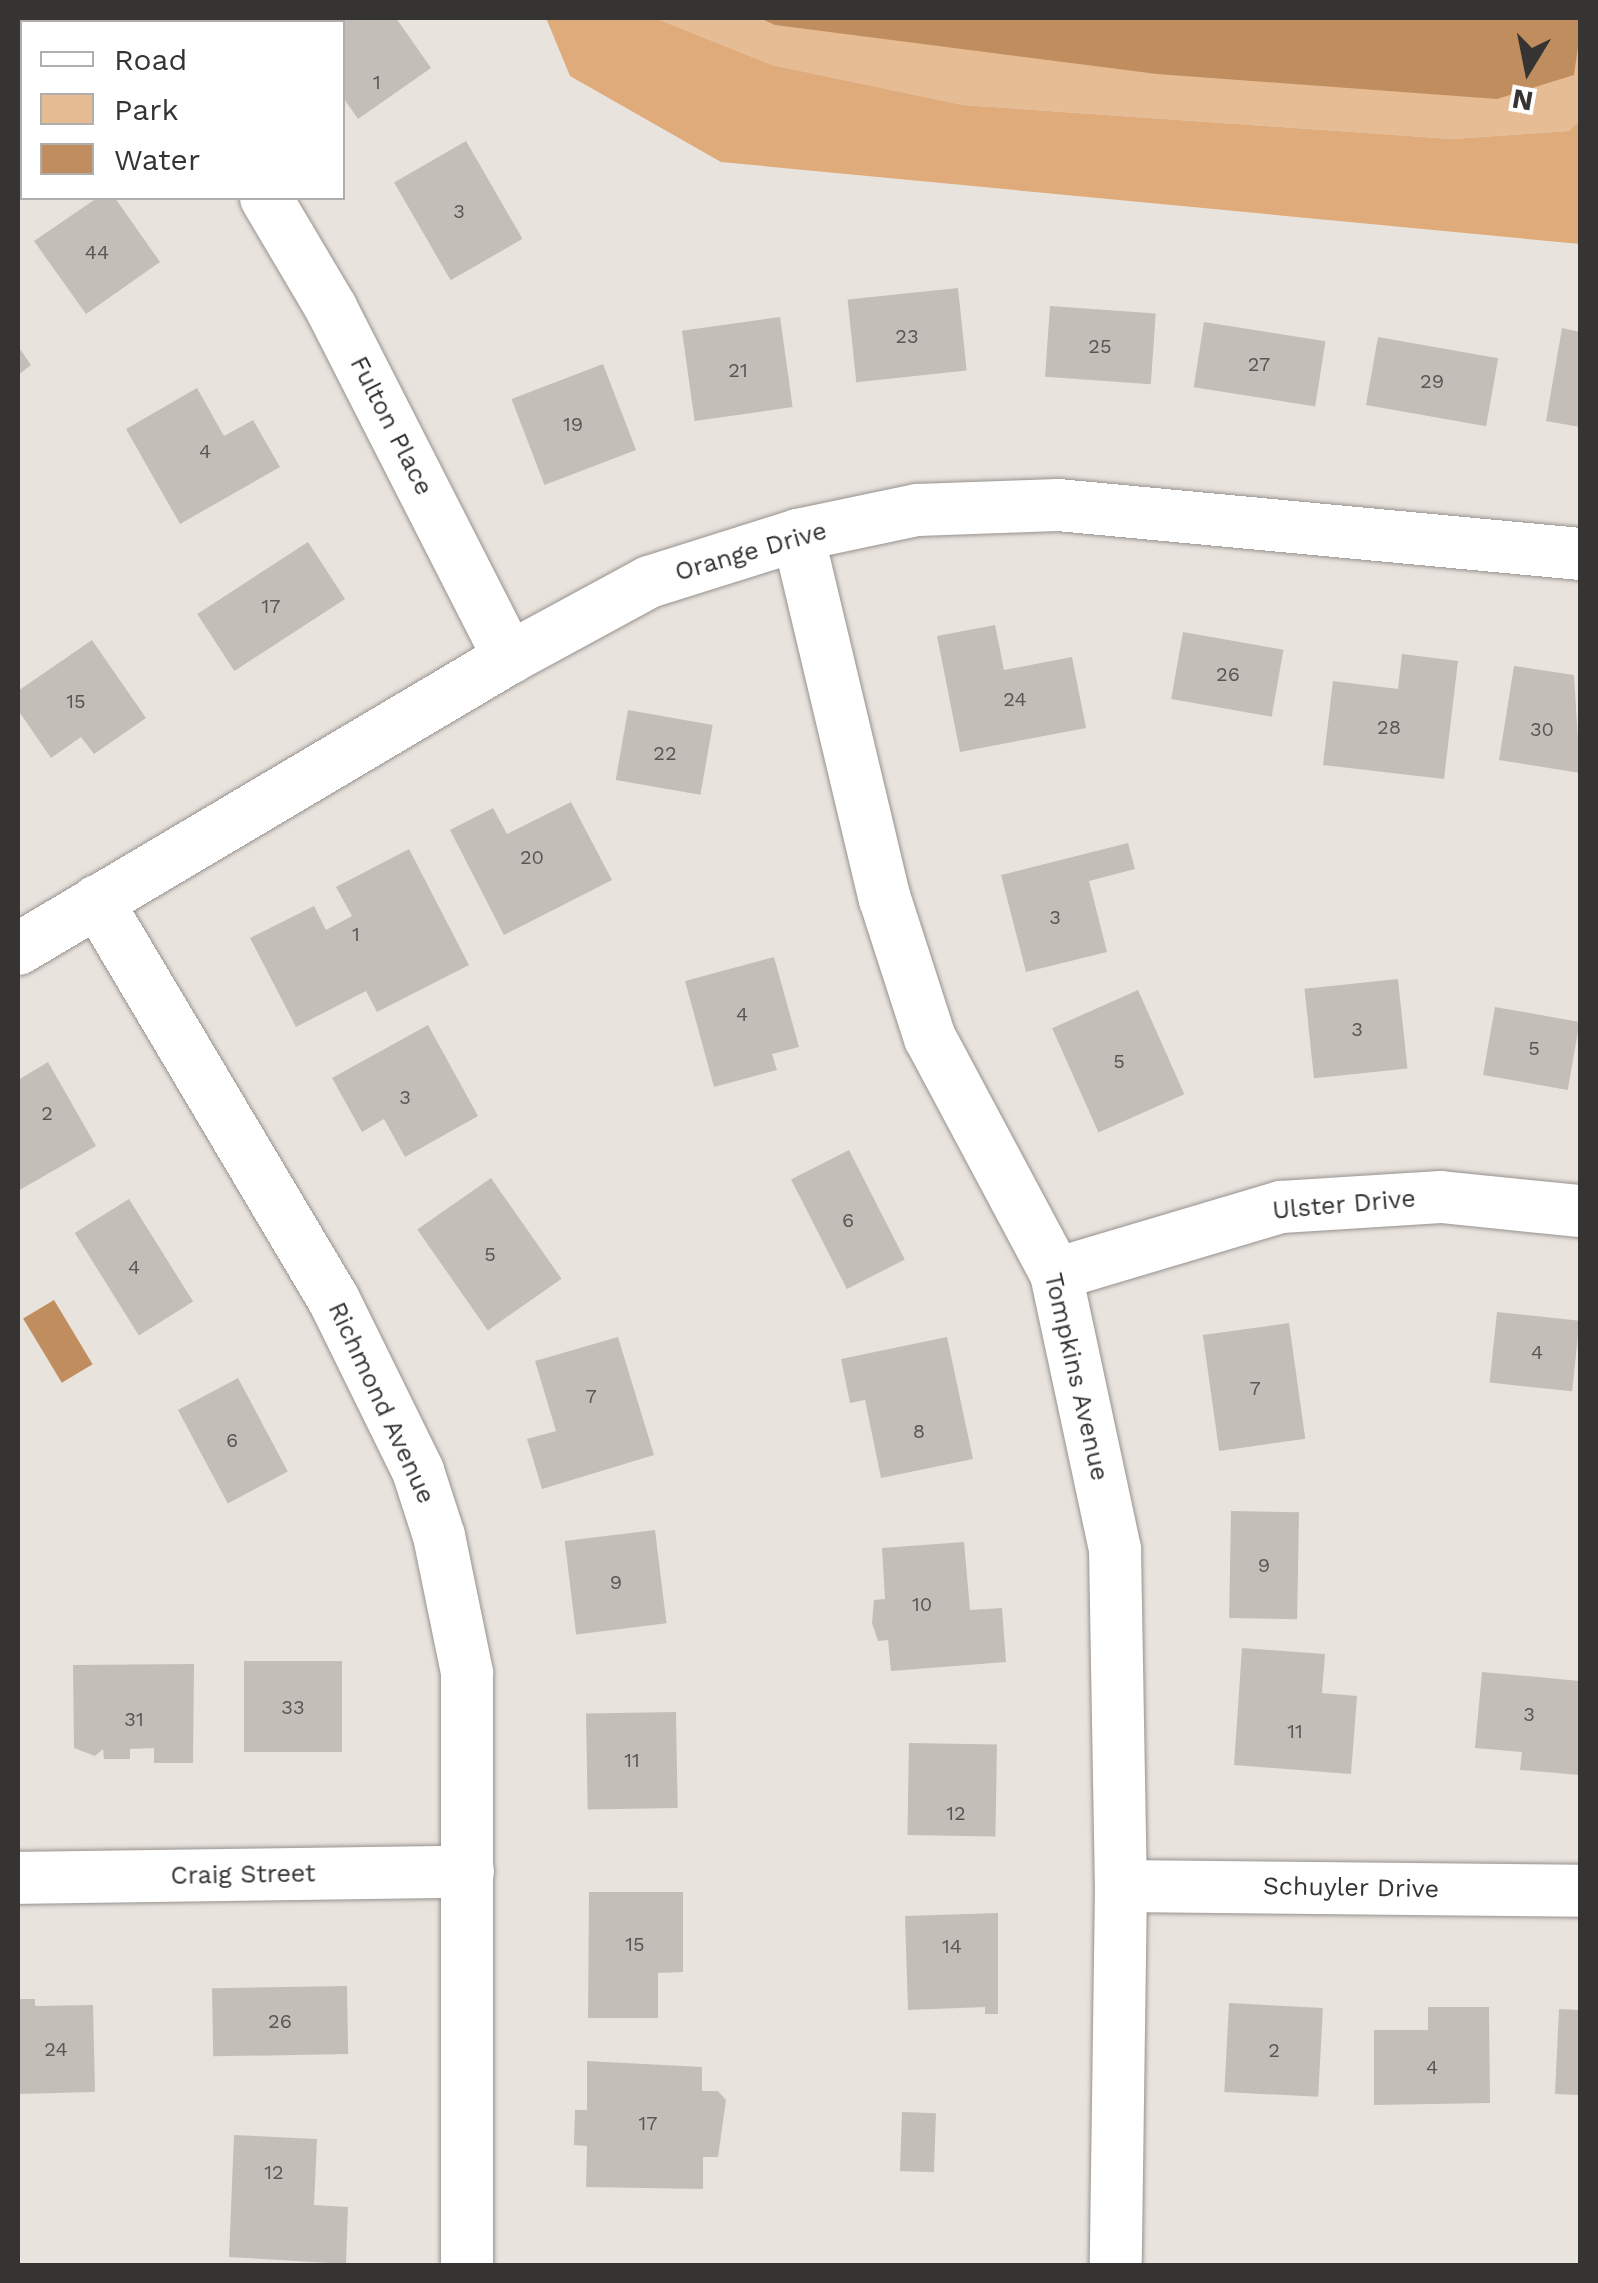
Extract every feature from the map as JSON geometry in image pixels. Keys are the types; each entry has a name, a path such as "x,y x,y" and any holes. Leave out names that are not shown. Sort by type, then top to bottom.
{"street":[{"name":"Fulton Place","path":"267,200 331,308 509,658"},
{"name":"Orange Drive","path":"18,949 509,658 650,582 798,535 917,510 1058,505 1580,554"},
{"name":"Tompkins Avenue","path":"798,535 885,899 930,1038 1056,1274 1115,1549 1121,1886 1116,2266"},
{"name":"Richmond Avenue","path":"98,901 333,1298 418,1471 439,1536 467,1673 466,2266"},
{"name":"Ulster Drive","path":"1056,1274 1280,1207 1440,1197 1580,1210"},
{"name":"Craig Street","path":"18,1878 468,1872"},
{"name":"Schuyler Drive","path":"1121,1886 1580,1891"}],"green space":[{"path":"655,18 1580,18 1580,120 1569,131 1452,139 963,105 772,65"}],"shaded area":[{"path":"18,18 88,18 20,20 18,70"},
{"path":"546,18 655,18 772,65 963,105 1452,139 1569,131 1580,120 1580,244 721,162 570,76"}],"water":[{"path":"760,18 1580,18 1580,33 1574,75 1497,99 1157,74 775,25"},
{"path":"54,1300 93,1364 62,1383 23,1319"}],"building":[{"path":"396,18 431,68 358,119 345,100 345,20 330,20"},
{"path":"466,141 522,239 451,280 394,183"},
{"path":"94,200 116,200 160,262 86,314 34,241"},
{"path":"958,288 967,371 856,382 848,300"},
{"path":"1050,306 1156,313 1151,384 1045,377"},
{"path":"780,317 793,407 695,421 682,331"},
{"path":"1204,322 1325,341 1315,406 1194,387"},
{"path":"1562,328 1580,332 1580,427 1546,421"},
{"path":"1378,337 1498,358 1486,426 1366,405"},
{"path":"18,346 31,365 18,375"},
{"path":"603,364 636,450 544,485 512,399"},
{"path":"197,388 224,436 253,420 280,467 180,524 126,429"},
{"path":"308,542 345,599 234,671 197,614"},
{"path":"995,625 1004,670 1072,657 1086,728 960,752 937,636"},
{"path":"1183,632 1283,650 1272,717 1171,699"},
{"path":"92,640 146,718 94,754 81,737 51,758 18,710 18,691"},
{"path":"1402,654 1458,661 1444,779 1323,765 1333,681 1398,689"},
{"path":"1514,666 1574,675 1580,773 1499,760"},
{"path":"628,710 713,725 700,795 616,780"},
{"path":"571,802 612,880 504,935 450,830 493,808 507,834"},
{"path":"1128,843 1135,869 1089,881 1107,952 1026,972 1001,875"},
{"path":"409,849 469,965 377,1012 366,991 296,1027 250,938 314,906 326,930 352,916 336,887"},
{"path":"774,957 799,1047 772,1054 777,1070 714,1087 685,981"},
{"path":"1398,979 1407,1069 1314,1078 1305,989"},
{"path":"1138,990 1184,1094 1098,1132 1052,1028"},
{"path":"1495,1007 1580,1022 1568,1090 1483,1075"},
{"path":"428,1025 478,1116 405,1157 384,1119 362,1132 332,1078"},
{"path":"48,1062 96,1146 18,1191 18,1080"},
{"path":"849,1150 905,1260 847,1289 791,1180"},
{"path":"491,1178 562,1279 488,1330 417,1230"},
{"path":"129,1199 193,1302 139,1336 75,1233"},
{"path":"1497,1312 1580,1321 1572,1391 1490,1383"},
{"path":"1289,1323 1305,1439 1219,1451 1203,1335"},
{"path":"618,1337 654,1455 542,1489 527,1439 556,1431 535,1361"},
{"path":"947,1337 973,1459 881,1478 865,1400 850,1403 841,1359"},
{"path":"238,1378 288,1472 228,1504 178,1410"},
{"path":"1231,1511 1299,1512 1297,1619 1229,1618"},
{"path":"655,1530 666,1623 576,1634 565,1541"},
{"path":"964,1542 970,1610 1002,1608 1006,1662 891,1671 888,1640 878,1641 872,1623 874,1600 885,1599 882,1548"},
{"path":"1242,1648 1325,1654 1322,1693 1357,1696 1351,1774 1234,1765"},
{"path":"244,1661 342,1661 342,1752 244,1752"},
{"path":"194,1664 193,1763 154,1763 154,1748 130,1749 130,1759 104,1759 103,1749 95,1756 74,1748 73,1665"},
{"path":"1482,1672 1580,1681 1580,1775 1520,1770 1522,1752 1475,1748"},
{"path":"676,1712 678,1808 588,1810 586,1714"},
{"path":"909,1743 997,1745 995,1837 907,1835"},
{"path":"589,1892 683,1892 683,1972 658,1973 658,2018 588,2018"},
{"path":"998,1913 998,2014 985,2014 985,2007 908,2010 905,1916"},
{"path":"347,1986 348,2054 213,2056 212,1988"},
{"path":"18,1999 35,1999 35,2006 93,2005 95,2092 18,2094"},
{"path":"1229,2003 1323,2008 1318,2097 1224,2092"},
{"path":"1428,2007 1489,2007 1490,2103 1374,2105 1374,2030 1428,2030"},
{"path":"1559,2009 1580,2010 1580,2095 1555,2094"},
{"path":"587,2061 702,2067 702,2091 718,2091 726,2100 718,2157 703,2157 703,2189 586,2187 587,2146 574,2145 575,2110 587,2110"},
{"path":"902,2112 936,2113 934,2172 900,2171"},
{"path":"234,2135 317,2139 314,2205 348,2207 346,2264 229,2257"}]}
